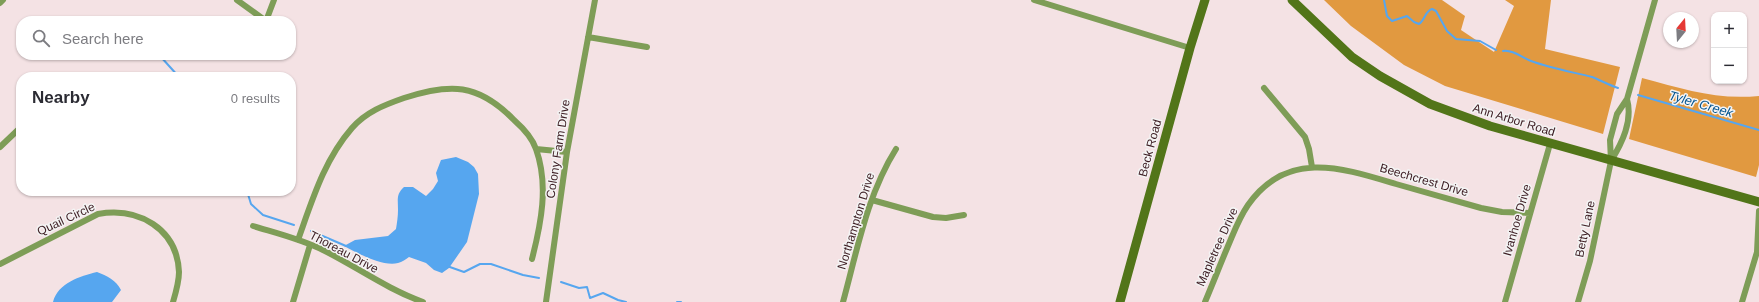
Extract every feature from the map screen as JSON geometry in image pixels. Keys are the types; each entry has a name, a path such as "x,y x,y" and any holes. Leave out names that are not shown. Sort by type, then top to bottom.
{"main road":[{"name":"Beck Road","path":"1120,302 1190,48 1205,0"},
{"name":"Ann Arbor Road","path":"1292,0 1352,57 1401,88 1430,104 1470,120 1550,144 1759,202"}],"street":[{"path":"0,3 3,0"},
{"path":"237,0 259,16"},
{"path":"268,16 274,0"},
{"name":"Colony Farm Drive","path":"546,302 567,152 595,0"},
{"path":"1034,0 1190,48"},
{"path":"1611,161 1610,140 1617,114 1627,99 1655,0"},
{"path":"588,37 647,47"},
{"path":"298,240 320,178 343,139 362,118 388,103 437,89 455,88 472,92 490,100 524,129 536,149 542,174 543,205 532,259"},
{"path":"1264,88 1305,137 1312,167"},
{"path":"1611,161 1622,144 1630,109 1627,99"},
{"path":"0,147 16,132"},
{"name":"Ivanhoe Drive","path":"1505,302 1550,144"},
{"path":"536,149 567,152"},
{"name":"Northampton Drive","path":"843,302 872,200 880,177 896,149"},
{"name":"Betty Lane","path":"1578,302 1590,261 1611,161"},
{"name":"Beechcrest Drive","path":"1312,167 1345,169 1481,208 1530,213"},
{"name":"Mapletree Drive","path":"1205,302 1238,222 1248,204 1259,192 1275,180 1293,172 1312,167"},
{"path":"872,200 934,217 946,218 964,215"},
{"path":"1742,302 1757,252 1759,211"},
{"name":"Quail Circle","path":"0,264 88,218 110,212 130,214 147,220 155,225 168,239 174,250 179,271 174,302"},
{"name":"Thoreau Drive","path":"253,226 298,240 322,250 386,286 423,302"},
{"path":"293,302 310,245"}],"shaded area":[{"path":"1324,0 1442,0 1465,16 1461,30 1494,52 1514,6 1505,0 1551,0 1545,49 1620,67 1603,134 1445,86 1404,65 1351,26"},
{"path":"1642,78 1700,93 1743,97 1759,96 1759,165 1756,177 1629,139"}],"water":[{"path":"456,157 468,162 474,167 478,174 479,194 467,242 449,268 442,273 434,270 426,263 409,257 398,263 385,263 370,259 344,246 355,240 388,236 396,229 398,197 401,190 404,187 413,187 426,196 438,181 436,173 441,160"},
{"path":"97,272 114,281 121,290 112,302 53,302 60,290 70,281"}],"waterway":[{"name":"Tyler Creek","path":"1384,0 1387,16 1392,21 1407,16 1419,24 1432,9 1436,11 1447,31 1456,39 1480,41 1496,50"},
{"name":"Tyler Creek","path":"1503,51 1514,52 1531,61 1546,66 1592,77 1618,88"},
{"path":"164,60 174,72"},
{"name":"Tyler Creek","path":"1638,95 1759,130"},
{"path":"249,196 251,204 263,215 294,225"},
{"path":"311,231 346,246"},
{"path":"447,266 464,272 480,264 491,264 523,275 539,278"},
{"path":"561,282 579,288 587,287 590,298 603,293 626,302"}]}
